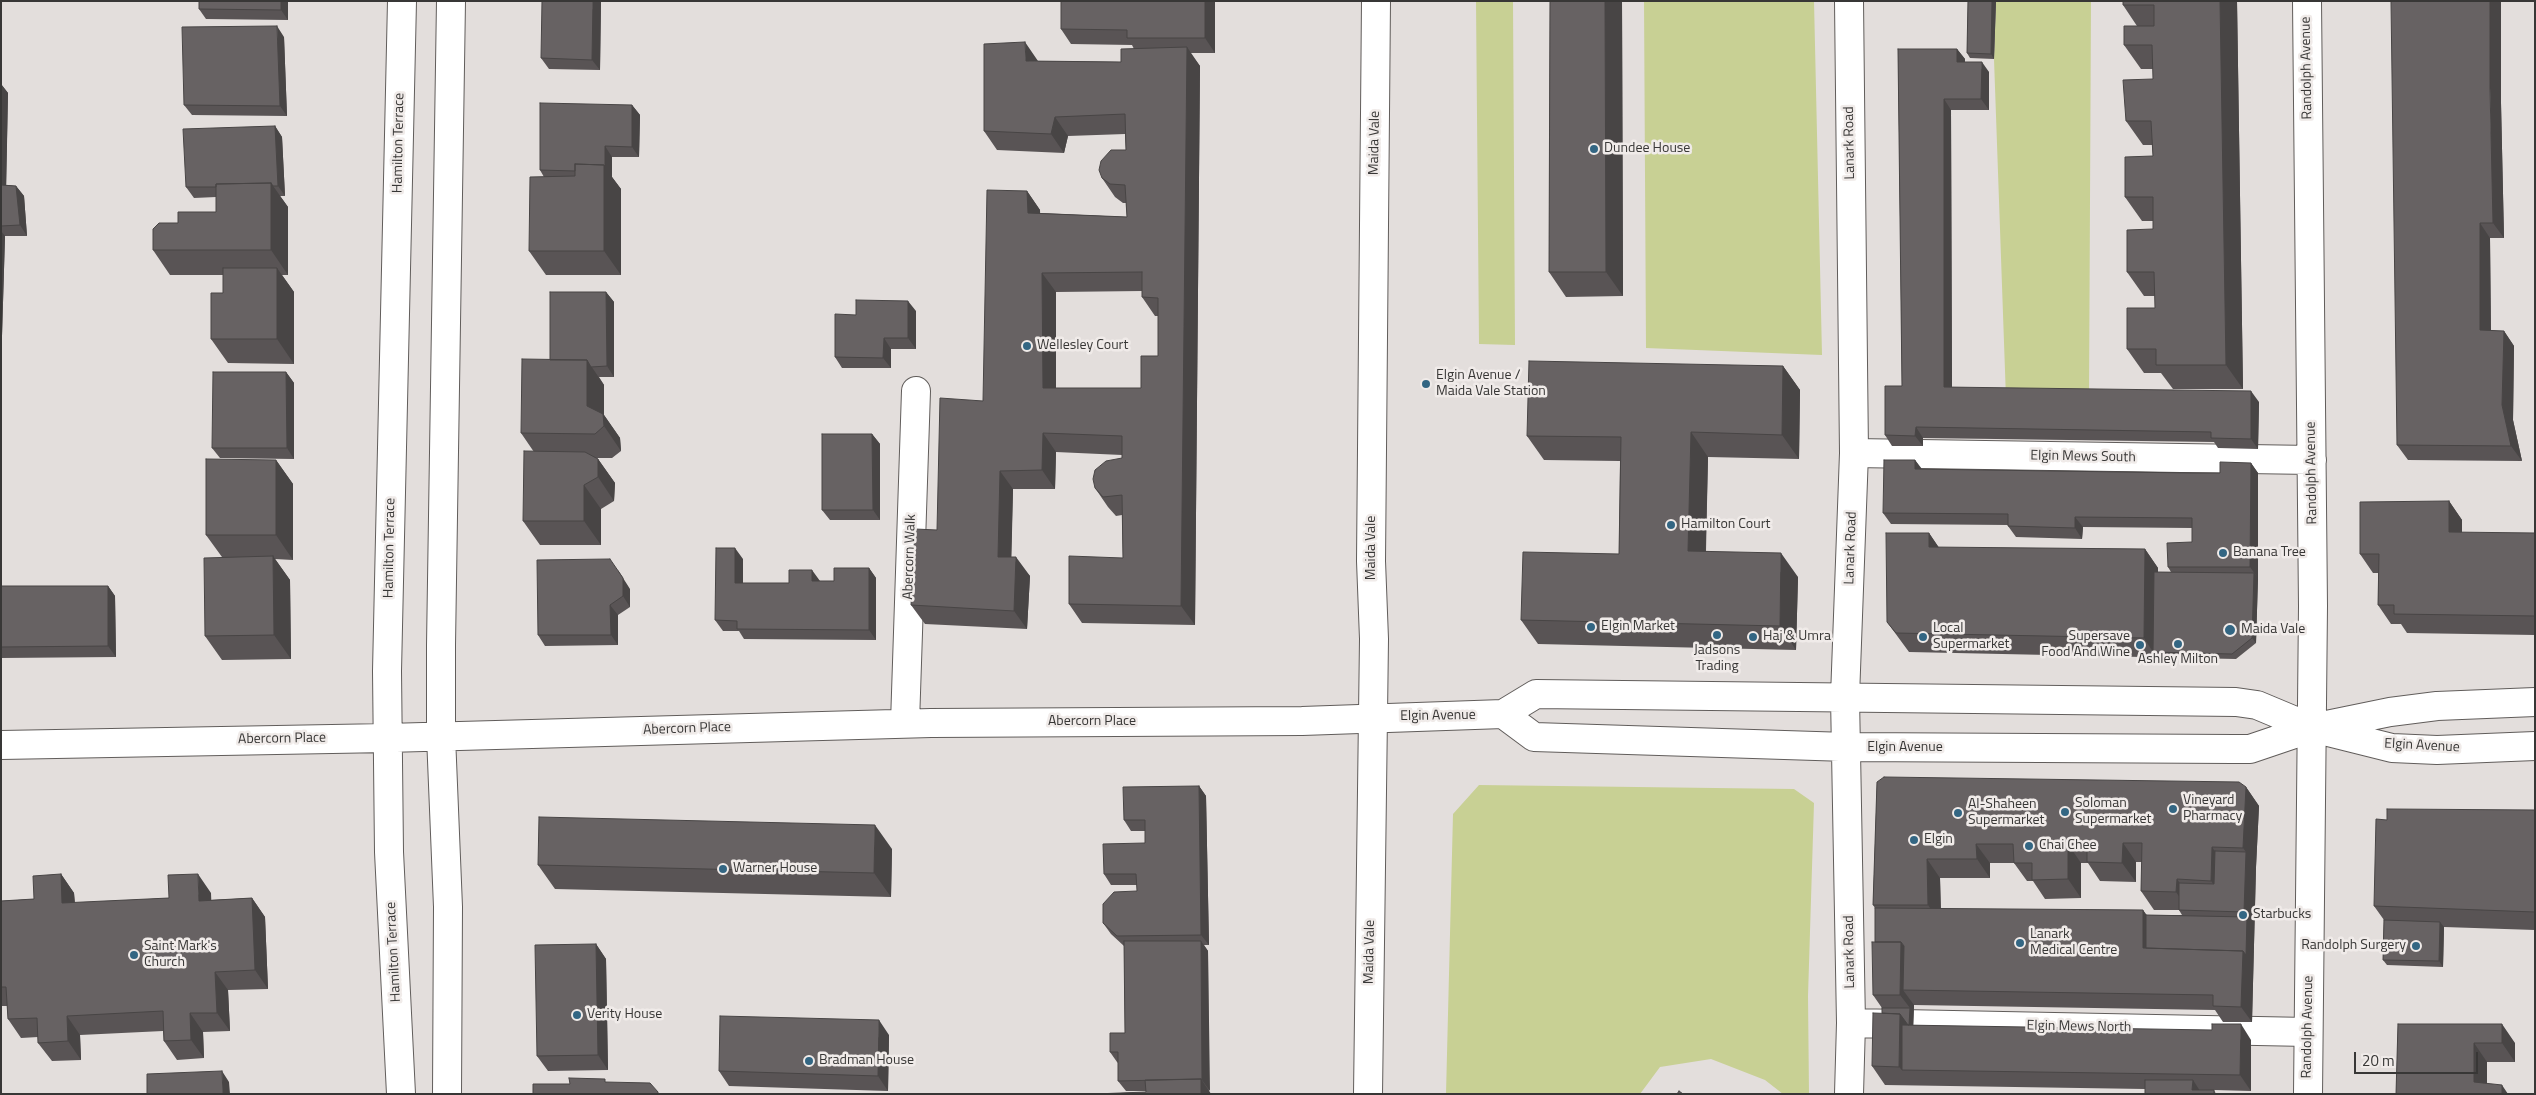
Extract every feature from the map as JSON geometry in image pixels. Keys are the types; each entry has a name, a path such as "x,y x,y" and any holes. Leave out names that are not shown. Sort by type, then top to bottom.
{"street":[{"name":"Hamilton Terrace","path":"401,1094 389,852 387,738 402,1"},
{"path":"447,1094 448,908 441,736 451,1"},
{"name":"Maida Vale","path":"1368,1094 1373,718 1371,544 1376,1"},
{"name":"Lanark Road","path":"1849,1 1854,454 1845,697 1851,1022 1849,1094"},
{"name":"Randolph Avenue","path":"2306,1 2312,460 2312,728 2308,1094"},
{"name":"Abercorn Walk","path":"905,723 916,391"},
{"name":"Elgin Mews South","path":"1854,454 2312,460"},
{"name":"Elgin Avenue","path":"1373,718 1503,714 1536,694 2236,702 2257,705 2312,728 2392,748 2437,750 2535,746"},
{"name":"Elgin Avenue","path":"1503,714 1534,738 1847,747 2250,749 2312,728 2390,712 2437,706 2535,702"},
{"name":"Abercorn Place","path":"1,744 387,738 905,723 1280,722 1373,718"},
{"name":"Elgin Mews North","path":"1851,1022 2308,1032"}],"green space":[{"path":"1476,1 1513,1 1515,345 1479,344"},
{"path":"1644,1 1814,1 1822,355 1646,348"},
{"path":"1996,1 2091,1 2089,400 2006,399 1994,59"},
{"path":"1479,785 1794,789 1814,803 1808,996 1809,1094 1783,1094 1765,1080 1711,1059 1660,1067 1640,1094 1446,1094 1453,814"}],"building":[{"path":"199,1 281,1 281,10 199,9"},
{"path":"542,1 593,1 592,60 541,58"},
{"path":"1061,1 1205,1 1205,38 1127,38 1127,30 1061,29"},
{"name":"Dundee House","path":"1550,1 1605,1 1606,272 1549,272"},
{"path":"1968,1 1992,1 1991,54 1967,53"},
{"path":"2123,1 2220,1 2226,365 2156,365 2156,349 2127,349 2127,308 2155,308 2154,272 2127,272 2127,230 2153,229 2153,197 2125,197 2125,157 2153,156 2151,121 2126,121 2123,80 2153,79 2152,45 2124,45 2124,26 2154,26 2154,5 2123,5"},
{"path":"2391,1 2490,1 2493,223 2480,223 2480,330 2504,331 2502,405 2511,446 2397,445"},
{"path":"277,26 280,106 184,105 182,27"},
{"name":"Wellesley Court","path":"1025,42 1026,61 1121,62 1121,49 1187,47 1181,606 1069,604 1069,556 1123,558 1122,495 1103,497 1095,488 1093,479 1095,470 1106,461 1122,458 1122,436 1043,433 1042,470 1000,471 998,557 1016,557 1014,611 911,605 915,529 937,530 940,398 983,401 987,190 1027,191 1028,213 1127,217 1125,185 1110,184 1102,178 1099,170 1101,161 1111,150 1126,150 1125,114 1055,117 1051,134 984,131 984,44","holes":["1142,272 1142,297 1158,298 1158,356 1141,356 1141,388 1043,388 1042,273"]},
{"path":"1898,49 1957,49 1957,62 1982,62 1981,99 1944,99 1944,387 2251,391 2251,439 2211,438 2211,432 1916,427 1915,436 1885,435 1885,386 1902,386"},
{"path":"540,103 632,105 632,147 605,146 605,166 575,164 575,171 540,170"},
{"path":"275,126 278,186 273,186 271,183 216,184 216,187 186,187 183,129"},
{"path":"575,164 604,165 604,251 529,251 530,177 575,176"},
{"path":"271,183 271,250 153,250 153,229 159,223 178,223 178,212 216,212 216,184"},
{"path":"1,185 16,186 20,225 1,226"},
{"path":"223,268 277,268 277,339 211,339 211,293 223,293"},
{"path":"550,292 606,292 607,366 591,367 587,360 550,360"},
{"path":"856,300 908,301 908,338 884,338 883,358 835,357 835,314 856,315"},
{"path":"522,359 587,360 587,406 603,414 604,426 595,434 521,433"},
{"name":"Hamilton Court","path":"1529,361 1783,366 1782,435 1691,432 1688,551 1781,553 1780,626 1521,620 1523,552 1619,554 1621,437 1527,436"},
{"path":"213,372 286,372 287,448 212,448"},
{"path":"822,434 872,434 873,510 822,510"},
{"path":"524,451 585,452 598,459 598,477 584,485 584,521 523,521"},
{"path":"206,459 276,460 276,535 206,535"},
{"path":"1884,460 1915,460 1915,469 2193,473 2220,473 2220,462 2251,463 2250,567 2168,567 2167,543 2192,542 2192,518 2075,517 2075,528 2008,526 2008,514 1883,513"},
{"path":"2449,501 2449,532 2535,533 2535,616 2394,614 2394,605 2378,605 2379,554 2360,554 2360,502"},
{"path":"1886,533 1929,533 1929,547 2145,549 2144,638 1896,633 1887,622"},
{"path":"716,548 735,548 735,583 789,583 789,570 812,570 812,581 834,581 834,568 869,568 869,630 737,629 737,621 715,620"},
{"path":"273,556 274,635 205,636 204,558"},
{"path":"610,559 623,578 623,596 610,605 611,635 538,635 537,560"},
{"name":"Maida Vale","path":"2154,572 2254,573 2252,638 2232,654 2153,652"},
{"path":"1,586 108,586 108,646 1,647"},
{"path":"1884,777 2239,782 2246,787 2243,848 2212,847 2211,881 2177,879 2176,892 2141,891 2142,843 2123,843 2122,863 2087,862 2087,844 2068,844 2068,879 2032,880 2032,863 2014,863 2013,844 1976,844 1977,859 1927,859 1928,905 1873,905 1877,782"},
{"path":"1199,786 1201,935 1117,936 1103,923 1103,904 1114,892 1137,891 1136,874 1104,874 1103,844 1145,843 1145,820 1124,820 1123,787"},
{"path":"2387,809 2535,810 2535,912 2374,906 2376,819 2387,820"},
{"path":"539,817 875,825 874,873 538,865"},
{"path":"2215,851 2246,852 2244,912 2179,910 2179,883 2214,884"},
{"name":"Saint Mark's Church","path":"61,874 62,903 169,898 168,875 198,874 199,901 252,898 255,970 215,972 217,1013 190,1013 191,1040 164,1041 163,1011 67,1016 68,1041 38,1043 37,1018 8,1019 6,987 1,987 1,901 34,899 33,876"},
{"path":"1875,908 2143,910 2143,948 2243,951 2241,1007 2213,1006 2213,995 1903,990 1904,946 1901,942 1875,942"},
{"path":"2146,915 2247,917 2246,955 2243,951 2146,948"},
{"name":"Randolph Surgery","path":"2384,920 2440,922 2439,961 2383,960"},
{"path":"1124,941 1201,941 1202,1080 1118,1081 1118,1052 1110,1052 1110,1033 1125,1033"},
{"path":"1872,942 1901,942 1900,995 1873,995"},
{"name":"Verity House","path":"596,944 598,1055 537,1056 535,945"},
{"path":"1882,1008 1910,1008 1909,1025 1900,1014 1882,1013"},
{"path":"1873,1013 1900,1014 1899,1067 1872,1066"},
{"name":"Bradman House","path":"720,1016 879,1020 878,1076 719,1071"},
{"path":"2212,1024 2241,1024 2240,1075 1902,1070 1902,1025 2212,1030"},
{"path":"2398,1024 2502,1024 2502,1043 2474,1043 2474,1082 2502,1085 2502,1094 2396,1094"},
{"path":"222,1071 223,1094 147,1094 147,1074"},
{"path":"569,1078 605,1079 605,1082 650,1083 658,1094 533,1094 533,1084 570,1084"},
{"path":"1201,1079 1201,1094 1095,1094 1146,1092 1145,1080"},
{"path":"2145,1080 2193,1080 2192,1090 2214,1090 2214,1094 2145,1094"}],"place":[{"name":"Dundee House","path":"1594,149"},
{"name":"Wellesley Court","path":"1027,346"},
{"name":"Elgin Avenue / Maida Vale Station","path":"1426,384"},
{"name":"Hamilton Court","path":"1671,525"},
{"name":"Banana Tree","path":"2223,553"},
{"name":"Elgin Market","path":"1591,627"},
{"name":"Maida Vale","path":"2230,630"},
{"name":"Jadsons Trading","path":"1717,635"},
{"name":"Haj & Umra","path":"1753,637"},
{"name":"Local Supermarket","path":"1923,637"},
{"name":"Ashley Milton","path":"2178,644"},
{"name":"Supersave Food And Wine","path":"2140,645"},
{"name":"Vineyard Pharmacy","path":"2173,809"},
{"name":"Soloman Supermarket","path":"2065,812"},
{"name":"Al-Shaheen Supermarket","path":"1958,813"},
{"name":"Elgin","path":"1914,840"},
{"name":"Chai Chee","path":"2029,846"},
{"name":"Warner House","path":"723,869"},
{"name":"Starbucks","path":"2243,915"},
{"name":"Lanark Medical Centre","path":"2020,943"},
{"name":"Randolph Surgery","path":"2416,946"},
{"name":"Saint Mark's Church","path":"134,955"},
{"name":"Verity House","path":"577,1015"},
{"name":"Bradman House","path":"809,1061"}]}
